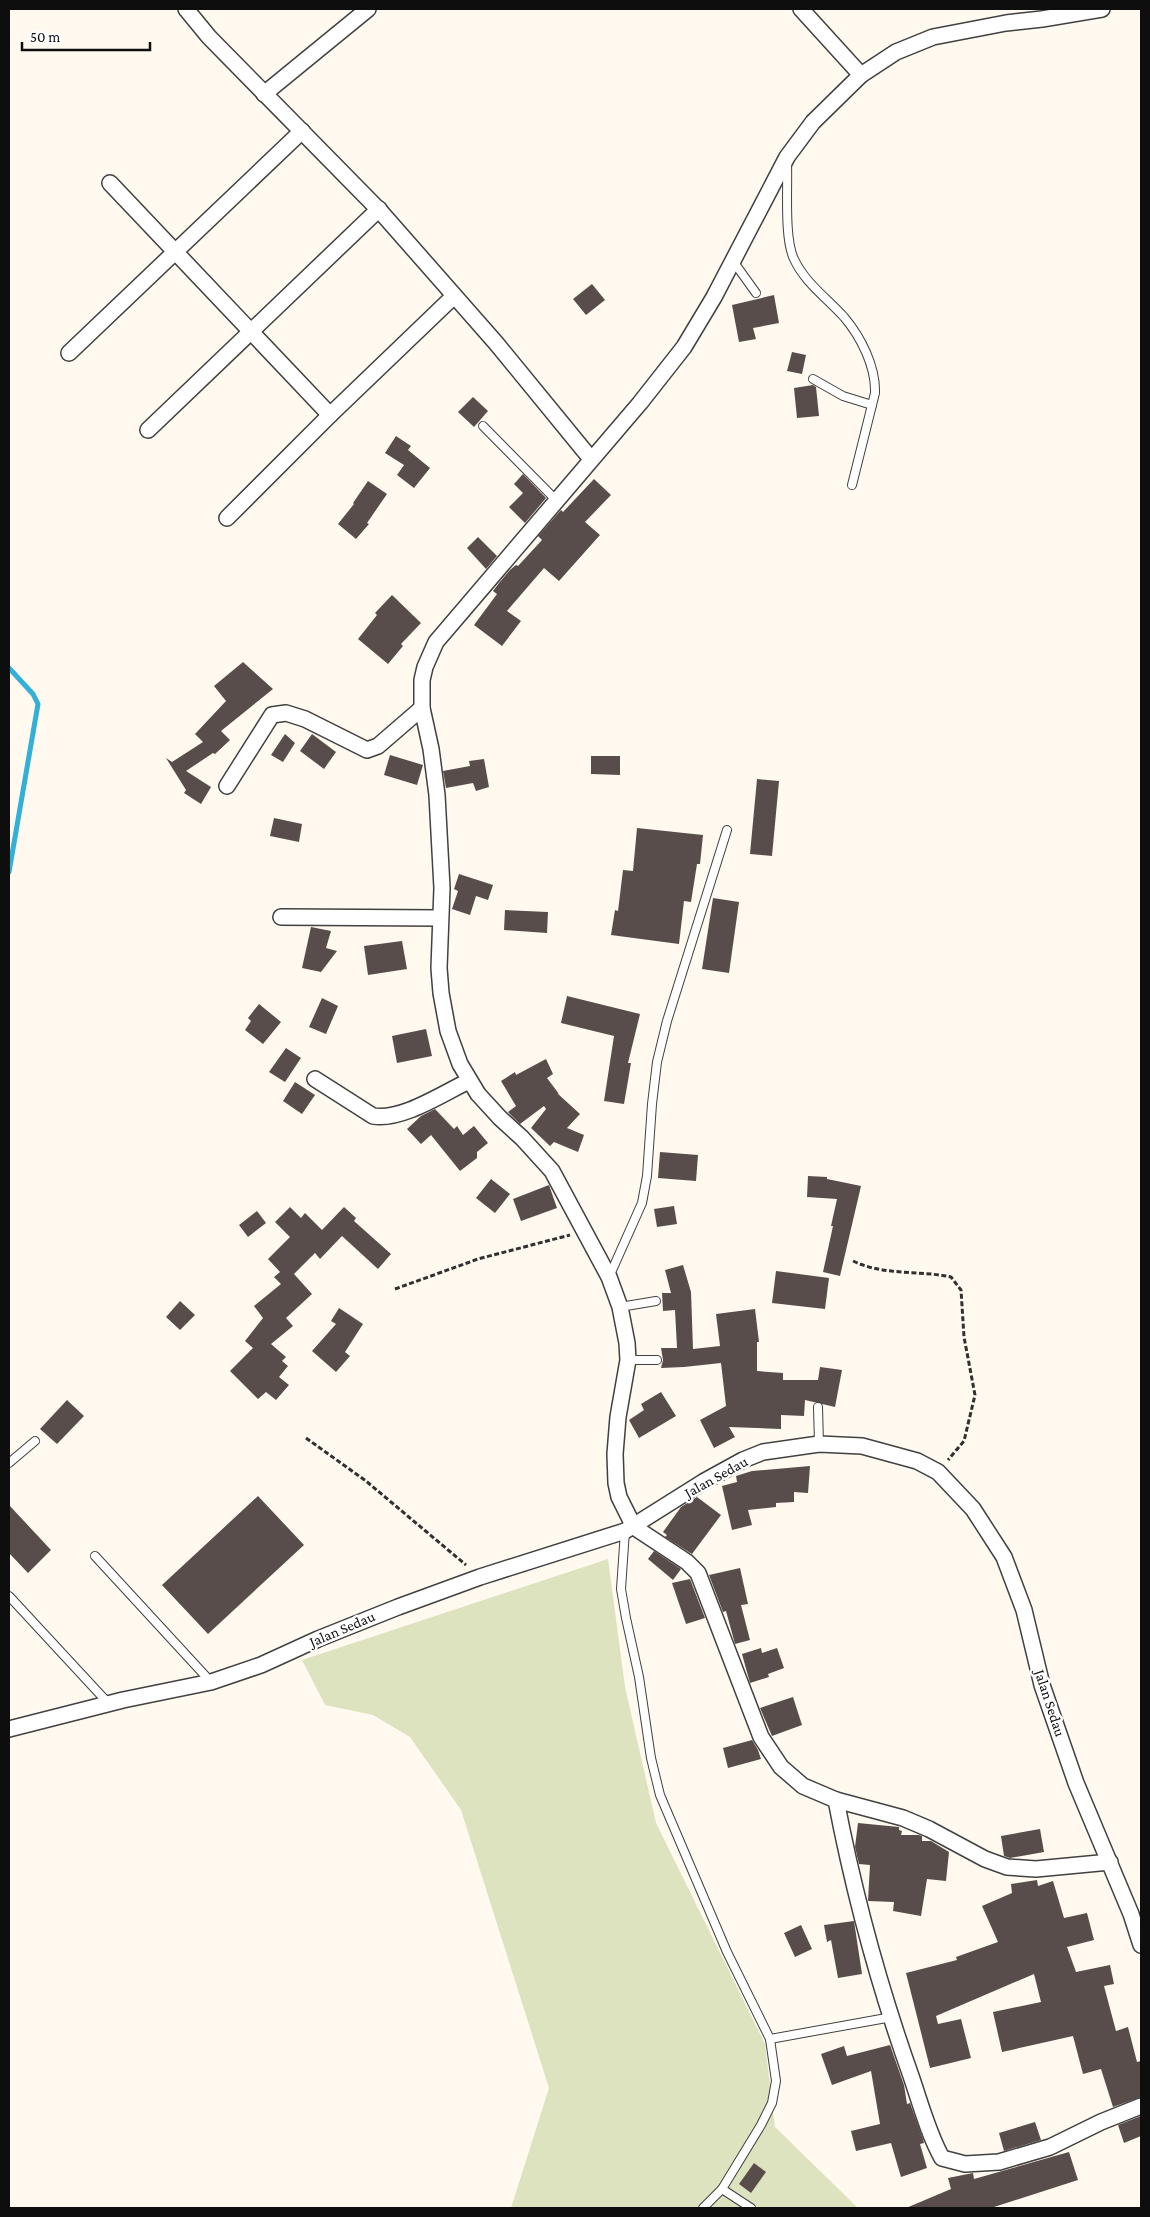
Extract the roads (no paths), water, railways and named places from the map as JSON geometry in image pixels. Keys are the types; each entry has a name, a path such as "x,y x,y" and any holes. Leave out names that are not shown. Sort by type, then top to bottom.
{"street":[{"path":"186,9 208,37 378,210 454,296 592,459"},
{"path":"264,94 368,9"},
{"path":"801,9 861,75"},
{"path":"1102,9 1006,23 933,37 896,52 861,75 813,122 787,157 701,322 684,347 592,459 436,642 425,667 422,680 422,708 431,749 437,795 442,888 440,918 441,993 448,1031 469,1081 494,1112 522,1138 552,1171 583,1232 609,1277 620,1307 625,1330 628,1360 618,1417 615,1454 616,1483 629,1529 687,1562 698,1573 761,1737 781,1767 803,1786 836,1800 903,1818 929,1829 985,1859 1007,1867 1036,1869 1110,1862"},
{"path":"69,353 302,131"},
{"path":"110,183 330,415"},
{"path":"148,430 378,210"},
{"path":"227,518 330,415 454,296"},
{"path":"227,786 272,715 286,713 305,719 367,750 378,746 422,708"},
{"path":"281,918 440,918"},
{"path":"315,1079 374,1116 383,1118 400,1114 469,1081"},
{"name":"Jalan Sedau","path":"9,1729 109,1704 211,1682 261,1665 361,1621 480,1577 629,1529 704,1482 743,1460 763,1452 819,1444 862,1446 890,1452 917,1461 938,1472 973,1509 990,1533 1007,1565 1024,1610 1042,1685 1070,1765 1110,1862 1141,1945"},
{"path":"836,1800 850,1872 892,2017 917,2094 944,2159 965,2164 983,2164 1032,2153 1141,2106"}],"lane":[{"path":"787,157 789,240 793,258 818,292 844,317 859,340 873,371 875,383 872,405 852,485"},
{"path":"732,261 756,293"},
{"path":"813,379 843,396 872,405"},
{"path":"483,426 556,501"},
{"path":"609,1277 642,1203 657,1062 665,1029 727,830"},
{"path":"620,1307 656,1301"},
{"path":"628,1360 657,1360"},
{"path":"818,1407 819,1444"},
{"path":"9,1462 35,1442"},
{"path":"629,1529 622,1589 647,1723 651,1758 660,1795 727,1952 770,2039 776,2081 772,2104 722,2189 703,2208"},
{"path":"95,1556 211,1682"},
{"path":"9,1596 109,1704"},
{"path":"770,2039 892,2017"},
{"path":"722,2189 752,2208"}],"waterway":[{"path":"9,668 33,694 38,704 9,872"}]}
